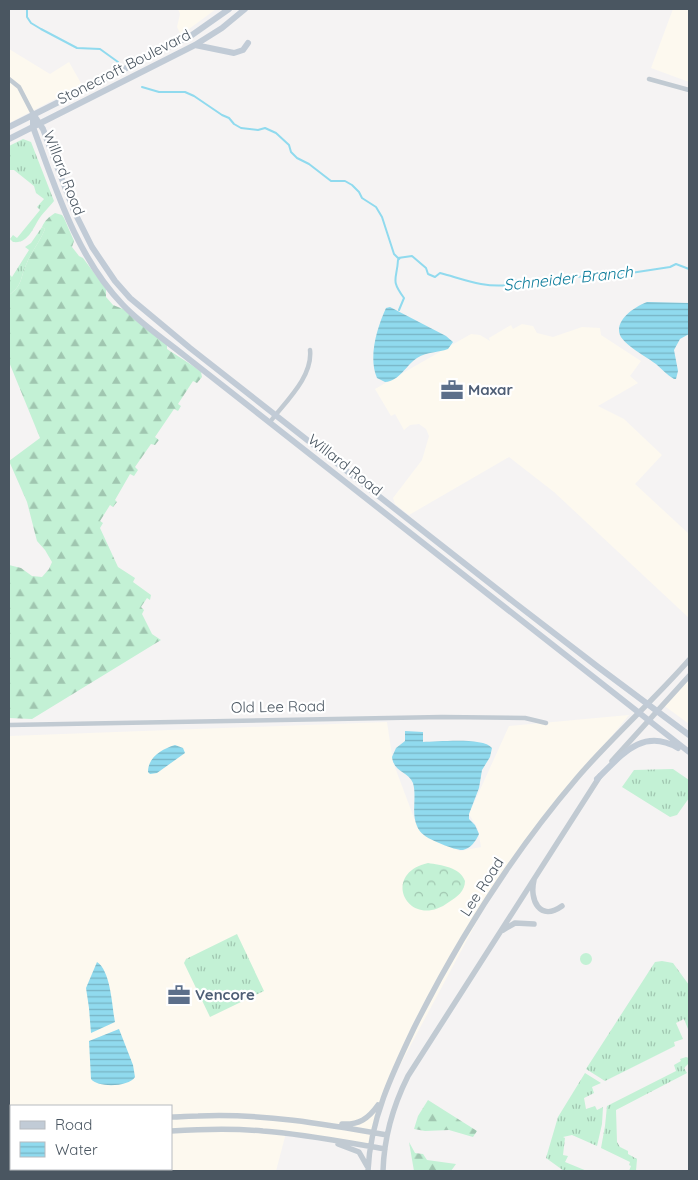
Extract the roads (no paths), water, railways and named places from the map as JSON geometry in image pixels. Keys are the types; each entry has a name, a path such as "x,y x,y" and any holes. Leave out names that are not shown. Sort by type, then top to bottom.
{"main road":[{"name":"Stonecroft Boulevard","path":"9,127 192,35 216,20 229,9"},
{"name":"Stonecroft Boulevard","path":"9,139 195,45 222,28 244,9"},
{"path":"195,45 234,53 243,50 248,43"},
{"name":"Willard Road","path":"33,114 41,123 74,211 92,246 114,281 144,311 646,704 689,735"},
{"name":"Willard Road","path":"33,114 33,127 66,215 84,251 107,287 123,305 689,754"},
{"path":"597,779 627,751 644,742 653,740 667,742 689,754"}],"street":[{"path":"9,79 19,87 33,114"},
{"path":"649,79 689,90"},
{"path":"270,422 306,376 310,364 310,350"},
{"name":"Lee Road","path":"368,1171 370,1146 383,1097 431,994 463,938 520,851 572,784 689,660"},
{"path":"383,1171 387,1135 392,1115 408,1076 597,779 689,676"},
{"name":"Old Lee Road","path":"9,725 442,717 525,718 546,723"},
{"path":"535,876 533,891 534,900 538,906 547,912 562,906"},
{"path":"496,936 506,927 515,923 534,924"},
{"path":"172,1118 229,1116 349,1124 359,1123 372,1114 383,1097"},
{"path":"316,1123 387,1135"},
{"path":"172,1131 241,1129 310,1136 385,1148"},
{"path":"310,1136 355,1150 362,1155 368,1171"}],"water":[{"path":"647,302 689,303 689,334 680,339 674,350 678,371 676,379 631,347 620,335 620,324 627,314"},
{"path":"390,307 446,336 453,342 448,349 425,354 417,358 395,379 385,382 377,378 373,361 377,333 386,308"},
{"path":"405,731 423,732 423,742 470,741 480,742 492,748 490,757 482,770 479,788 469,814 469,819 475,825 479,834 468,848 463,850 455,849 437,842 427,837 418,828 414,816 413,783 408,776 395,766 392,757 396,748 405,741"},
{"path":"175,745 183,748 185,753 157,773 150,774 148,772 153,758 161,751"},
{"path":"97,962 102,967 108,981 115,1022 91,1033 86,988"},
{"path":"119,1029 133,1065 135,1077 127,1083 100,1084 91,1079 89,1041"}],"waterway":[{"name":"Schneider Branch","path":"27,9 27,17 31,23 41,29 77,48 100,49 118,62"},
{"name":"Schneider Branch","path":"142,87 159,92 185,92 229,118 241,128 258,130 265,128 276,133 289,145 291,152 297,158 309,164 331,181 345,181 352,185 362,198 376,207 382,217 394,254 398,258 412,256 426,268 428,274 435,277 440,273 499,286 508,285 516,280 527,283 536,280 566,277 611,276 670,267 676,264 689,269"},
{"path":"399,310 404,298 397,287 395,279 400,258"}],"place":[{"name":"Maxar","path":"452,390"},
{"name":"Vencore","path":"179,995"}]}
